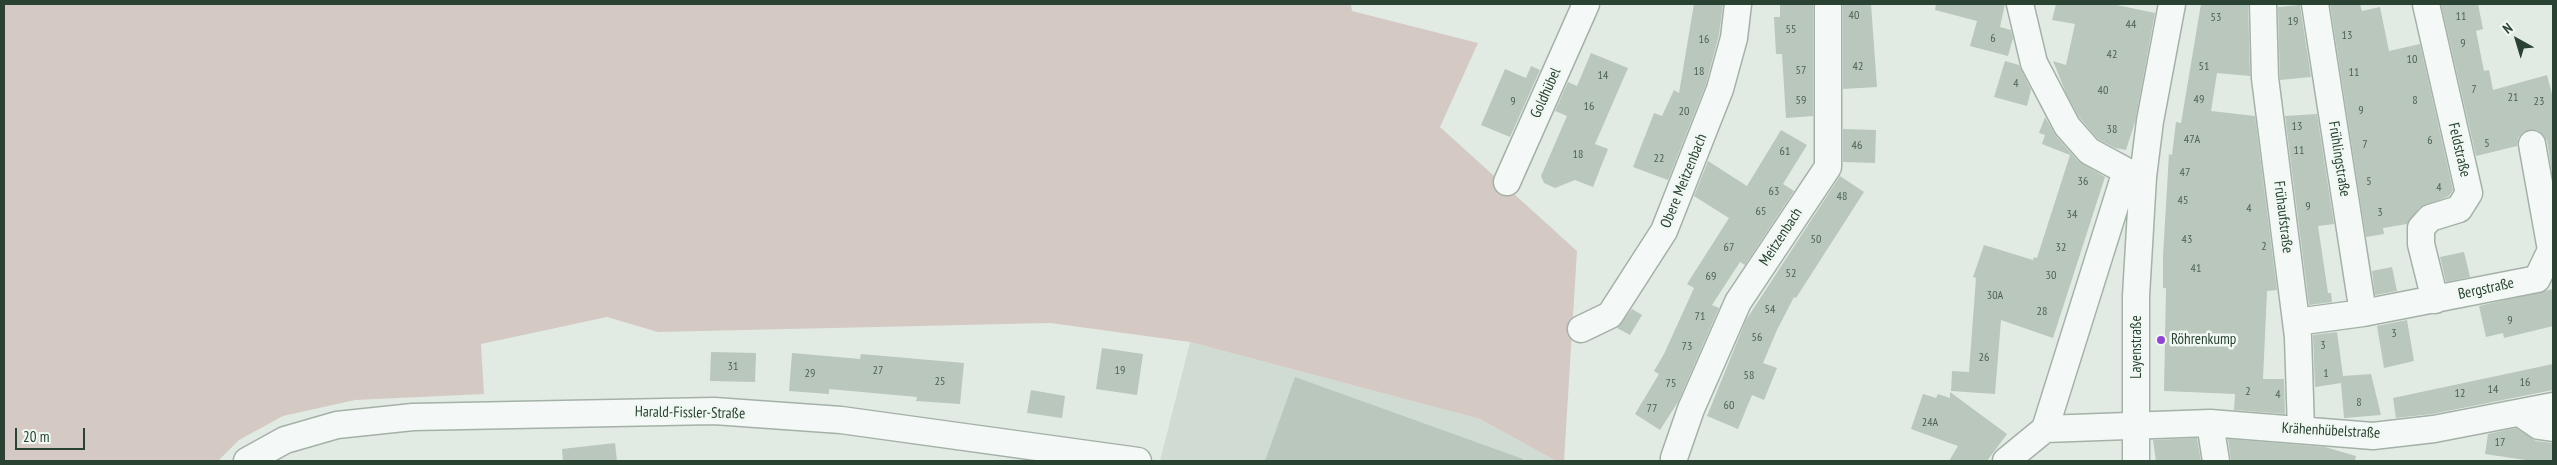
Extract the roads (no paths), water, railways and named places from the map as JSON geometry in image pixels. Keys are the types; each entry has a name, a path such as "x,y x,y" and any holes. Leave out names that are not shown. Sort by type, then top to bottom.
{"street":[{"name":"Goldhübel","path":"1507,182 1586,4"},
{"name":"Obere Meitzenbach","path":"1582,329 1610,315 1664,231 1720,89 1734,38 1738,4"},
{"name":"Meitzenbach","path":"1674,458 1691,409 1738,302 1828,167 1828,4"},
{"path":"2020,4 2034,63 2067,126 2089,151 2135,174"},
{"name":"Frühaufstraße","path":"2263,4 2265,78 2296,322 2300,430"},
{"name":"Frühlingstraße","path":"2315,4 2363,314"},
{"name":"Feldstraße","path":"2426,4 2469,194 2459,209 2430,218 2421,228 2421,244 2435,300"},
{"name":"Layenstraße","path":"2045,429 2135,174 2150,121 2164,6"},
{"name":"Bergstraße","path":"2296,322 2363,314 2537,278 2551,250 2532,144"},
{"name":"Layenstraße","path":"2135,174 2136,461"},
{"name":"Krähenhübelstraße","path":"2136,426 2210,423 2373,436 2434,429 2553,406"},
{"name":"Harald-Fissler-Straße","path":"247,461 285,440 337,425 403,418 714,411 841,420 1138,461"},
{"path":"2520,413 2539,426 2553,428"},
{"path":"2210,423 2216,461"},
{"path":"2006,461 2045,429 2136,426"}],"place":[{"name":"Röhrenkump","path":"2161,340"}]}
